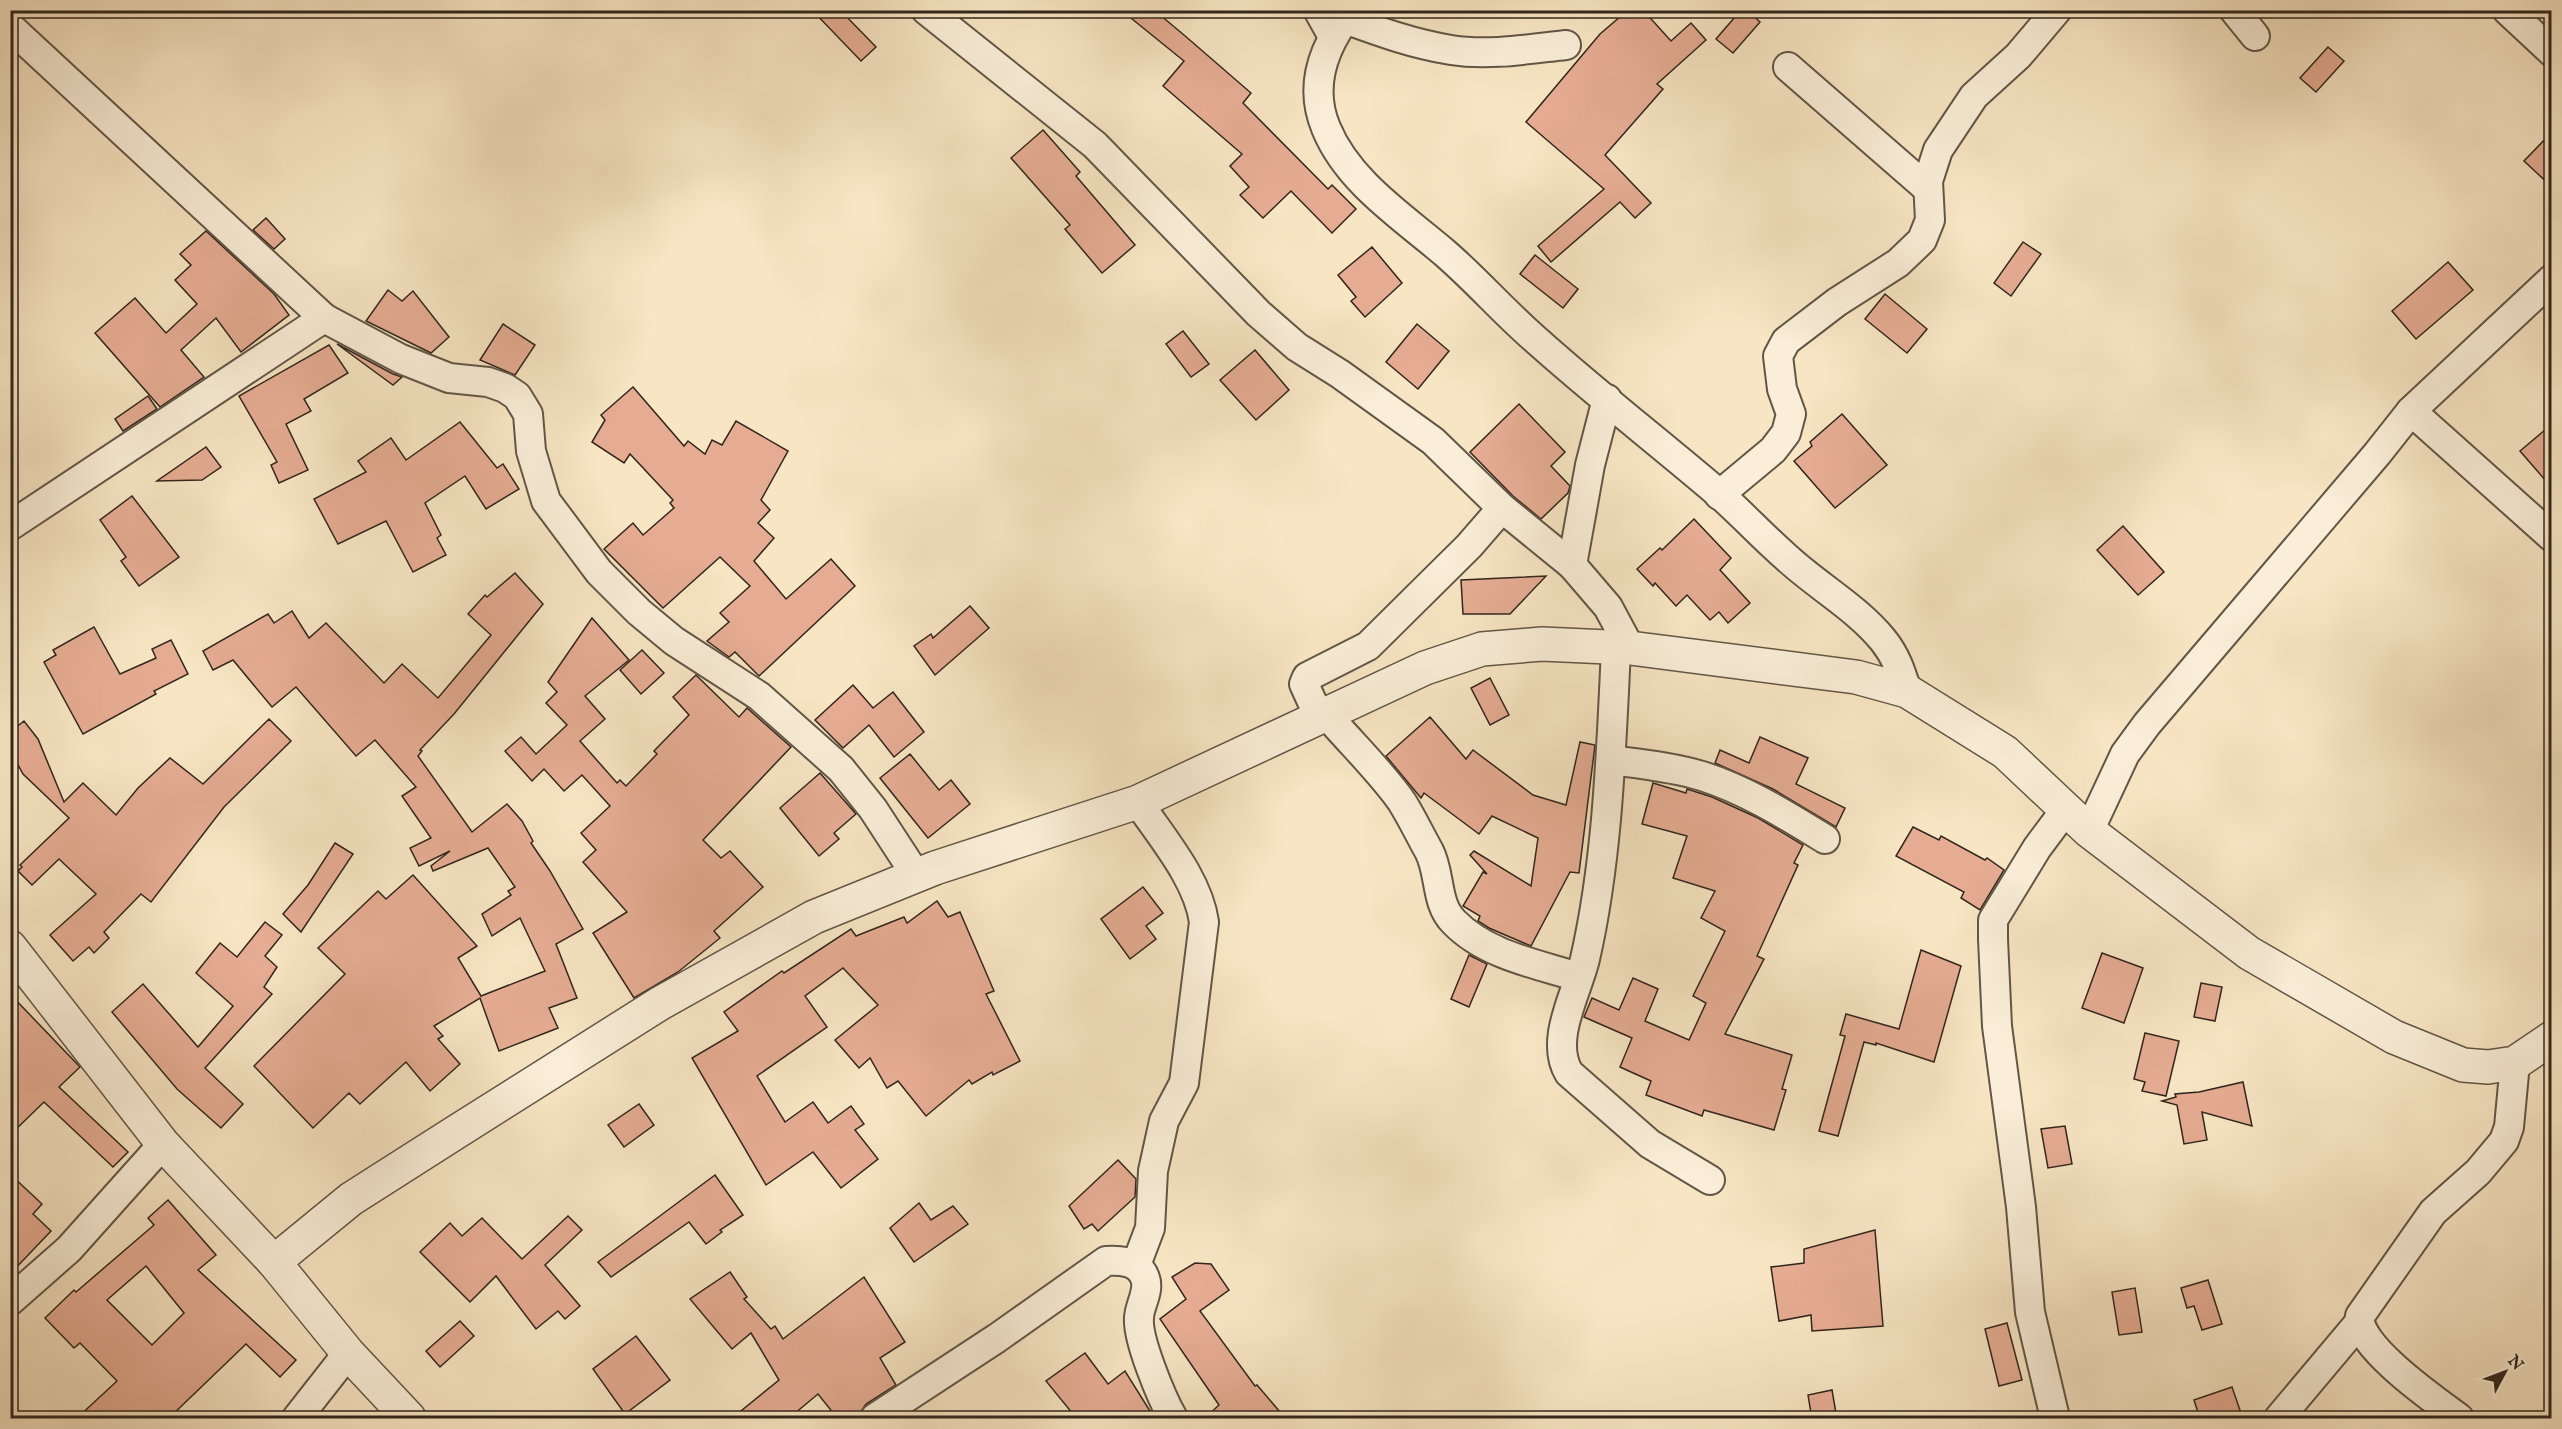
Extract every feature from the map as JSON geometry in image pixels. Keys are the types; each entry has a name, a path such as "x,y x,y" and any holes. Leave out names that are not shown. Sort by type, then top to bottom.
{"street":[{"path":"926,10 1095,145 1274,327 1297,346 1433,441 1502,508 1572,565 1608,607 1623,648 1603,842 1585,960 1578,977 1561,1043 1562,1062 1569,1073 1650,1144 1710,1180"},
{"path":"1318,10 1396,39 1453,50 1508,51 1566,45"},
{"path":"1719,495 1773,450 1786,433 1791,414 1782,389 1778,356 1786,340 1837,302 1898,263 1922,240 1930,220 1928,189 1938,150 1958,117 1984,86 2018,56 2057,10"},
{"path":"2234,10 2255,36"},
{"path":"2507,10 2552,52"},
{"path":"1343,21 1318,72 1318,103 1325,128 1339,154 1358,178 1448,256 1535,339 1719,495 1787,558 1849,607 1883,640 1898,662 1907,691"},
{"path":"10,27 324,318 400,359 449,378 496,385 517,396 528,414 531,451 546,501 599,572 639,612 674,641 759,696 841,769 873,809 916,875"},
{"path":"1788,67 1928,189"},
{"path":"2055,1419 2030,1312 2021,1207 1997,1026 1993,920 2009,892 2077,820 2147,724 2377,454 2410,411 2552,279"},
{"path":"10,526 324,318"},
{"path":"1572,565 1590,465 1607,399"},
{"path":"2410,411 2552,537"},
{"path":"1502,508 1469,546 1368,646 1307,677 1304,684 1324,717 1401,801 1431,854 1441,887 1440,900 1452,921 1472,938 1509,955 1578,977"},
{"path":"273,1262 351,1199 659,1004 814,917 916,875 1138,802 1425,668 1482,649 1542,644 1623,648 1856,677 1907,691 2005,752 2077,820 2249,953 2394,1037 2463,1065 2488,1067 2515,1063 2552,1038"},
{"path":"1611,760 1666,768 1703,777 1767,804 1825,839"},
{"path":"1136,1265 1150,1228 1153,1171 1164,1121 1184,1083 1204,922 1202,906 1193,889 1138,802"},
{"path":"10,946 164,1144 273,1262 348,1353 410,1419"},
{"path":"2279,1419 2358,1324 2364,1307 2433,1212 2478,1172 2504,1141 2509,1127 2515,1063"},
{"path":"10,1301 69,1249 164,1144"},
{"path":"875,1419 997,1338 1106,1261 1120,1260 1136,1265 1146,1279 1139,1316 1139,1332 1161,1397 1173,1419"},
{"path":"2358,1324 2378,1352 2459,1419"},
{"path":"297,1419 348,1353"}],"building":[{"path":"812,10 840,10 876,47 861,61"},
{"path":"1121,10 1154,10 1184,35 1251,93 1243,103 1328,189 1332,185 1356,209 1332,233 1291,191 1263,218 1240,195 1249,187 1230,166 1242,154 1163,86 1184,61"},
{"path":"1628,10 1643,10 1671,41 1691,23 1706,40 1657,84 1663,89 1605,155 1651,203 1635,218 1620,202 1551,262 1538,246 1604,189 1526,122 1600,34"},
{"path":"1741,10 1747,10 1760,22 1733,53 1716,39"},
{"path":"2328,47 2344,61 2316,92 2300,78"},
{"path":"1043,130 1080,172 1076,176 1135,245 1102,273 1065,229 1070,225 1011,158"},
{"path":"2552,132 2552,187 2524,161"},
{"path":"266,218 285,239 274,249 253,230"},
{"path":"206,231 274,294 289,315 241,352 216,318 181,350 204,377 160,407 95,333 135,298 166,333 197,304 175,280 191,265 180,254"},
{"path":"2023,242 2041,254 2011,296 1994,283"},
{"path":"1372,247 1402,283 1365,317 1351,301 1356,297 1338,275"},
{"path":"1535,255 1578,289 1563,308 1520,274"},
{"path":"2448,262 2473,290 2416,339 2392,311"},
{"path":"388,290 402,301 413,291 449,337 431,353 366,321"},
{"path":"1885,294 1927,329 1907,353 1865,319"},
{"path":"503,324 535,345 515,375 480,360"},
{"path":"1417,324 1449,351 1418,389 1386,362"},
{"path":"1183,331 1209,364 1191,377 1166,344"},
{"path":"337,344 393,374 402,377 393,385"},
{"path":"329,345 348,373 304,399 311,411 286,424 308,470 279,483 271,465 277,462 239,396"},
{"path":"1255,350 1289,390 1256,420 1220,380"},
{"path":"633,387 684,446 688,441 705,454 712,440 722,445 736,421 788,451 761,500 770,510 758,523 774,538 754,561 786,599 831,559 855,586 759,676 735,652 729,657 707,641 729,622 720,613 750,586 720,557 663,608 604,549 633,523 643,535 674,508 670,503 673,500 630,454 624,463 592,442 605,420 601,415"},
{"path":"148,396 157,409 123,431 115,419"},
{"path":"1519,404 1565,452 1551,466 1570,486 1568,493 1541,519 1513,496 1470,452"},
{"path":"1842,414 1887,465 1835,508 1794,461 1812,446 1810,442"},
{"path":"460,422 497,468 503,464 519,489 486,509 465,476 425,503 441,535 437,538 446,555 413,572 386,521 338,544 314,499 366,472 358,461 391,438 406,460"},
{"path":"2552,424 2552,488 2520,451"},
{"path":"206,447 221,467 202,480 157,481"},
{"path":"132,496 179,557 139,586 121,561 126,557 100,520"},
{"path":"1694,519 1731,558 1720,570 1750,603 1728,623 1719,612 1710,620 1687,595 1676,606 1655,583 1653,586 1637,569 1660,548 1662,550"},
{"path":"2123,526 2164,572 2138,595 2097,550"},
{"path":"515,573 543,604 454,714 420,750 422,751 418,756 472,832 507,804 522,821 533,841 531,843 583,929 556,944 577,998 549,1008 558,1028 499,1051 480,998 434,1026 443,1036 438,1039 460,1064 430,1091 406,1062 360,1104 349,1093 313,1128 254,1066 345,974 318,948 378,891 386,899 413,875 477,946 458,958 481,996 545,971 520,918 492,936 482,914 511,895 508,891 515,887 488,848 433,871 431,866 450,851 419,866 410,848 431,838 402,796 416,787 375,740 356,756 296,687 272,707 233,660 213,670 203,651 268,614 274,623 292,611 309,638 326,623 384,683 402,664 438,698 491,635 468,614 485,595 487,597"},
{"path":"1546,576 1510,614 1463,614 1461,580"},
{"path":"970,606 989,628 935,675 914,646 931,634 933,638"},
{"path":"592,618 629,660 585,696 605,719 580,741 617,783 620,780 626,786 657,754 654,751 689,715 673,697 696,675 739,717 747,708 791,747 703,840 721,858 730,851 763,887 714,931 720,938 678,972 634,998 593,933 627,912 583,862 596,850 581,833 610,806 582,775 564,791 544,769 532,781 505,751 521,737 536,754 567,725 546,703 557,692 548,682"},
{"path":"94,627 120,674 156,658 152,649 171,640 188,674 154,691 156,694 83,734 44,662 56,655 53,650"},
{"path":"642,650 664,673 641,694 620,670"},
{"path":"1490,678 1509,715 1490,725 1471,688"},
{"path":"853,685 873,708 893,692 924,732 894,757 869,725 843,748 815,720"},
{"path":"1430,717 1466,759 1473,750 1533,795 1566,805 1580,742 1595,745 1579,873 1570,872 1531,946 1489,928 1478,921 1480,916 1463,906 1483,872 1487,874 1470,855 1474,851 1531,886 1538,838 1492,816 1479,834 1424,793 1421,798 1386,756"},
{"path":"269,719 291,741 224,807 151,902 141,894 104,932 109,938 94,953 89,947 73,961 50,935 96,894 59,859 32,885 18,871 22,867 20,865 69,818 23,774 10,750 10,732 24,721 38,739 64,802 83,783 116,815 138,788 170,758 203,784"},
{"path":"1760,737 1808,758 1796,784 1845,808 1836,827 1773,789 1715,763 1720,750 1749,763"},
{"path":"910,754 939,790 951,780 970,804 928,838 880,778"},
{"path":"820,773 856,814 834,833 839,839 819,856 780,808"},
{"path":"1653,783 1686,793 1687,789 1712,797 1758,818 1803,845 1794,863 1798,865 1757,956 1764,959 1725,1034 1792,1055 1782,1089 1786,1090 1774,1130 1704,1110 1702,1116 1646,1095 1651,1081 1620,1067 1632,1038 1584,1017 1592,998 1619,1010 1633,978 1658,989 1645,1021 1689,1040 1706,1003 1693,996 1725,931 1701,918 1715,891 1673,878 1687,836 1642,824"},
{"path":"1913,827 1939,840 1941,836 1985,860 1987,858 2004,870 1980,910 1961,898 1964,892 1896,856"},
{"path":"335,843 353,854 301,932 283,914 308,885"},
{"path":"1143,887 1163,913 1146,926 1156,939 1130,959 1101,919"},
{"path":"937,901 948,917 960,912 994,991 986,994 1020,1061 993,1075 992,1072 972,1084 969,1080 926,1116 898,1081 887,1088 870,1058 859,1068 835,1040 878,1005 843,968 805,996 827,1027 757,1076 785,1122 813,1102 828,1123 851,1106 864,1124 855,1130 878,1159 841,1188 813,1152 766,1185 692,1058 738,1031 724,1012 782,971 784,973 851,929 856,936 904,917 907,923"},
{"path":"265,922 282,935 265,956 277,967 264,987 272,994 205,1068 243,1104 221,1128 177,1089 112,1012 143,984 198,1047 233,1006 196,973 220,943 237,957"},
{"path":"1921,950 1961,966 1934,1062 1876,1043 1876,1045 1864,1042 1838,1136 1819,1131 1845,1036 1840,1035 1846,1014 1899,1029"},
{"path":"2102,953 2143,968 2124,1023 2082,1008"},
{"path":"1469,955 1487,964 1469,1007 1451,999"},
{"path":"2201,983 2222,987 2215,1021 2194,1017"},
{"path":"10,994 80,1067 59,1087 128,1152 113,1167 44,1102 10,1135"},
{"path":"2145,1033 2179,1041 2166,1096 2142,1091 2145,1082 2134,1079"},
{"path":"2243,1082 2252,1126 2202,1112 2207,1140 2184,1144 2177,1105 2162,1101 2176,1097 2175,1094 2199,1092"},
{"path":"639,1104 654,1125 624,1147 608,1125"},
{"path":"2065,1126 2072,1164 2048,1168 2041,1129"},
{"path":"1118,1160 1136,1179 1135,1197 1098,1231 1092,1224 1084,1229 1069,1206"},
{"path":"10,1174 42,1204 33,1214 51,1231 10,1274"},
{"path":"715,1175 743,1215 720,1230 722,1232 706,1244 689,1222 611,1277 598,1262"},
{"path":"168,1200 216,1255 198,1270 296,1360 280,1377 246,1344 168,1419 76,1419 117,1381 80,1343 74,1348 45,1318 74,1290 76,1292 154,1225 148,1218","holes":["146,1266 184,1313 152,1345 107,1300"]},
{"path":"919,1203 931,1220 953,1206 968,1224 914,1262 890,1228"},
{"path":"568,1216 582,1230 545,1265 580,1306 565,1319 558,1311 536,1329 496,1276 470,1302 420,1252 450,1223 462,1236 482,1218 522,1259"},
{"path":"1875,1230 1883,1326 1812,1331 1811,1315 1779,1321 1771,1267 1804,1263 1804,1249"},
{"path":"1195,1263 1211,1264 1229,1290 1200,1311 1255,1386 1257,1385 1286,1419 1204,1419 1219,1405 1160,1319 1186,1299 1172,1277"},
{"path":"730,1272 747,1297 744,1299 771,1329 775,1326 783,1339 864,1277 905,1342 880,1358 896,1385 866,1404 856,1419 838,1419 818,1394 788,1419 731,1419 779,1380 751,1333 732,1349 690,1299"},
{"path":"2208,1280 2222,1324 2202,1330 2194,1306 2187,1308 2181,1288"},
{"path":"2135,1288 2142,1332 2119,1335 2112,1292"},
{"path":"460,1321 474,1336 440,1367 426,1351"},
{"path":"2007,1323 2022,1380 1999,1386 1985,1329"},
{"path":"636,1336 670,1380 625,1414 593,1369"},
{"path":"1085,1353 1108,1384 1125,1371 1155,1419 1077,1419 1046,1381"},
{"path":"2232,1387 2243,1419 2200,1419 2194,1400"},
{"path":"1832,1390 1837,1419 1812,1419 1808,1395"}]}
